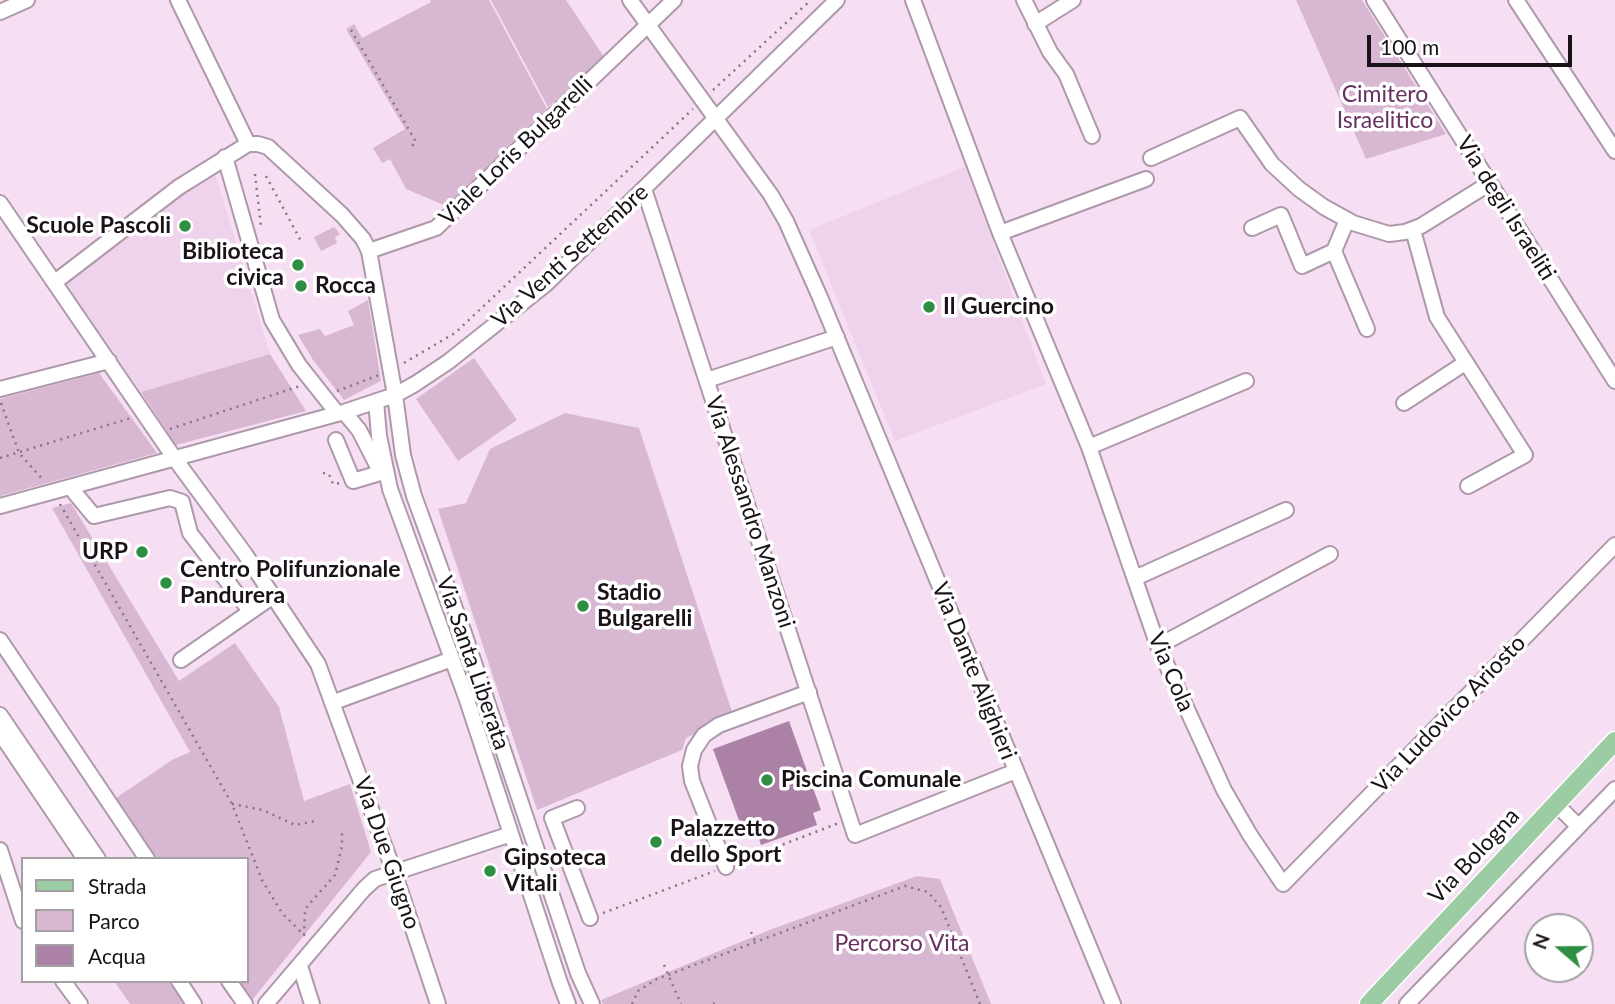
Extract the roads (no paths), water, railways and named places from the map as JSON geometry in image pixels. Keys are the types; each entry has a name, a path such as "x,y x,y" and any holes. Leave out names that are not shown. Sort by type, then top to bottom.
{"main road":[{"name":"Via Bologna","path":"1369,1004 1615,741"}],"street":[{"path":"0,12 27,0"},
{"path":"178,0 248,144"},
{"path":"629,0 649,24"},
{"path":"635,0 649,24"},
{"name":"Viale Loris Bulgarelli","path":"369,251 436,228 674,0"},
{"name":"Via Venti Settembre","path":"0,506 395,395 448,362 546,284 837,0"},
{"name":"Via Cola","path":"913,0 1000,233 1089,447 1158,646 1224,790 1283,884"},
{"path":"1024,0 1050,52 1066,74 1092,136"},
{"path":"1035,24 1073,0"},
{"name":"Via degli Israeliti","path":"1374,0 1615,381"},
{"path":"1516,0 1615,151"},
{"name":"Via Dante Alighieri","path":"649,24 701,101 771,194 783,215 1113,1004"},
{"path":"1151,159 1240,118 1280,174 1346,220 1389,234 1413,230 1490,183"},
{"path":"55,282 179,187 248,144 268,147 288,164 341,215 363,239 369,251"},
{"name":"Via Santa Liberata","path":"225,157 272,320 299,365 359,430 398,510"},
{"path":"1000,233 1146,179"},
{"name":"Via Alessandro Manzoni","path":"644,189 855,835 1016,771"},
{"name":"Via Due Giugno","path":"0,203 318,664 334,702 438,1004"},
{"path":"1252,228 1281,215 1302,265 1334,251"},
{"path":"1346,220 1334,251 1367,329"},
{"path":"1413,230 1432,306 1443,329 1525,455 1468,486"},
{"name":"Via Santa Liberata","path":"369,251 403,455 414,496 464,633 562,928 582,985 592,1004"},
{"path":"707,380 836,337"},
{"path":"0,389 108,361"},
{"path":"1404,402 1465,363"},
{"path":"1089,447 1247,381"},
{"name":"Via Santa Liberata","path":"376,401 384,466 398,510 452,659 568,1004"},
{"path":"336,440 353,481 380,473"},
{"path":"70,487 94,516 170,498 182,502 190,533 250,611"},
{"path":"1135,578 1286,510"},
{"name":"Via Ludovico Ariosto","path":"1283,884 1615,545"},
{"path":"1158,646 1330,554"},
{"path":"181,660 273,596"},
{"path":"0,640 146,857"},
{"path":"334,702 452,659"},
{"path":"726,867 692,781 690,766 694,750 704,735 719,725 809,692"},
{"path":"0,715 97,857"},
{"path":"0,733 84,857"},
{"path":"1407,1004 1615,789"},
{"path":"1556,804 1578,826"},
{"path":"577,808 552,818 590,918"},
{"path":"266,1004 375,878 511,834"},
{"path":"0,850 21,916"},
{"path":"544,934 562,928"},
{"path":"300,966 312,1004"},
{"path":"64,983 80,1004"},
{"path":"180,983 194,1004"},
{"path":"230,983 244,1004"}],"water":[{"name":"Piscina Comunale","path":"789,721 821,810 813,813 817,825 761,845 757,833 745,837 713,749"}],"place":[{"name":"Scuole Pascoli","path":"185,226"},
{"name":"Biblioteca civica","path":"298,265"},
{"name":"Rocca","path":"301,286"},
{"name":"Il Guercino","path":"929,307"},
{"name":"URP","path":"142,552"},
{"name":"Centro Polifunzionale Pandurera","path":"166,583"},
{"name":"Stadio Bulgarelli","path":"583,606"},
{"name":"Piscina Comunale","path":"767,780"},
{"name":"Palazzetto dello Sport","path":"656,842"},
{"name":"Gipsoteca Vitali","path":"490,871"}],"park label":[{"name":"Cimitero Israelitico","path":"1385,108"},
{"name":"Percorso Vita","path":"902,944"}]}
